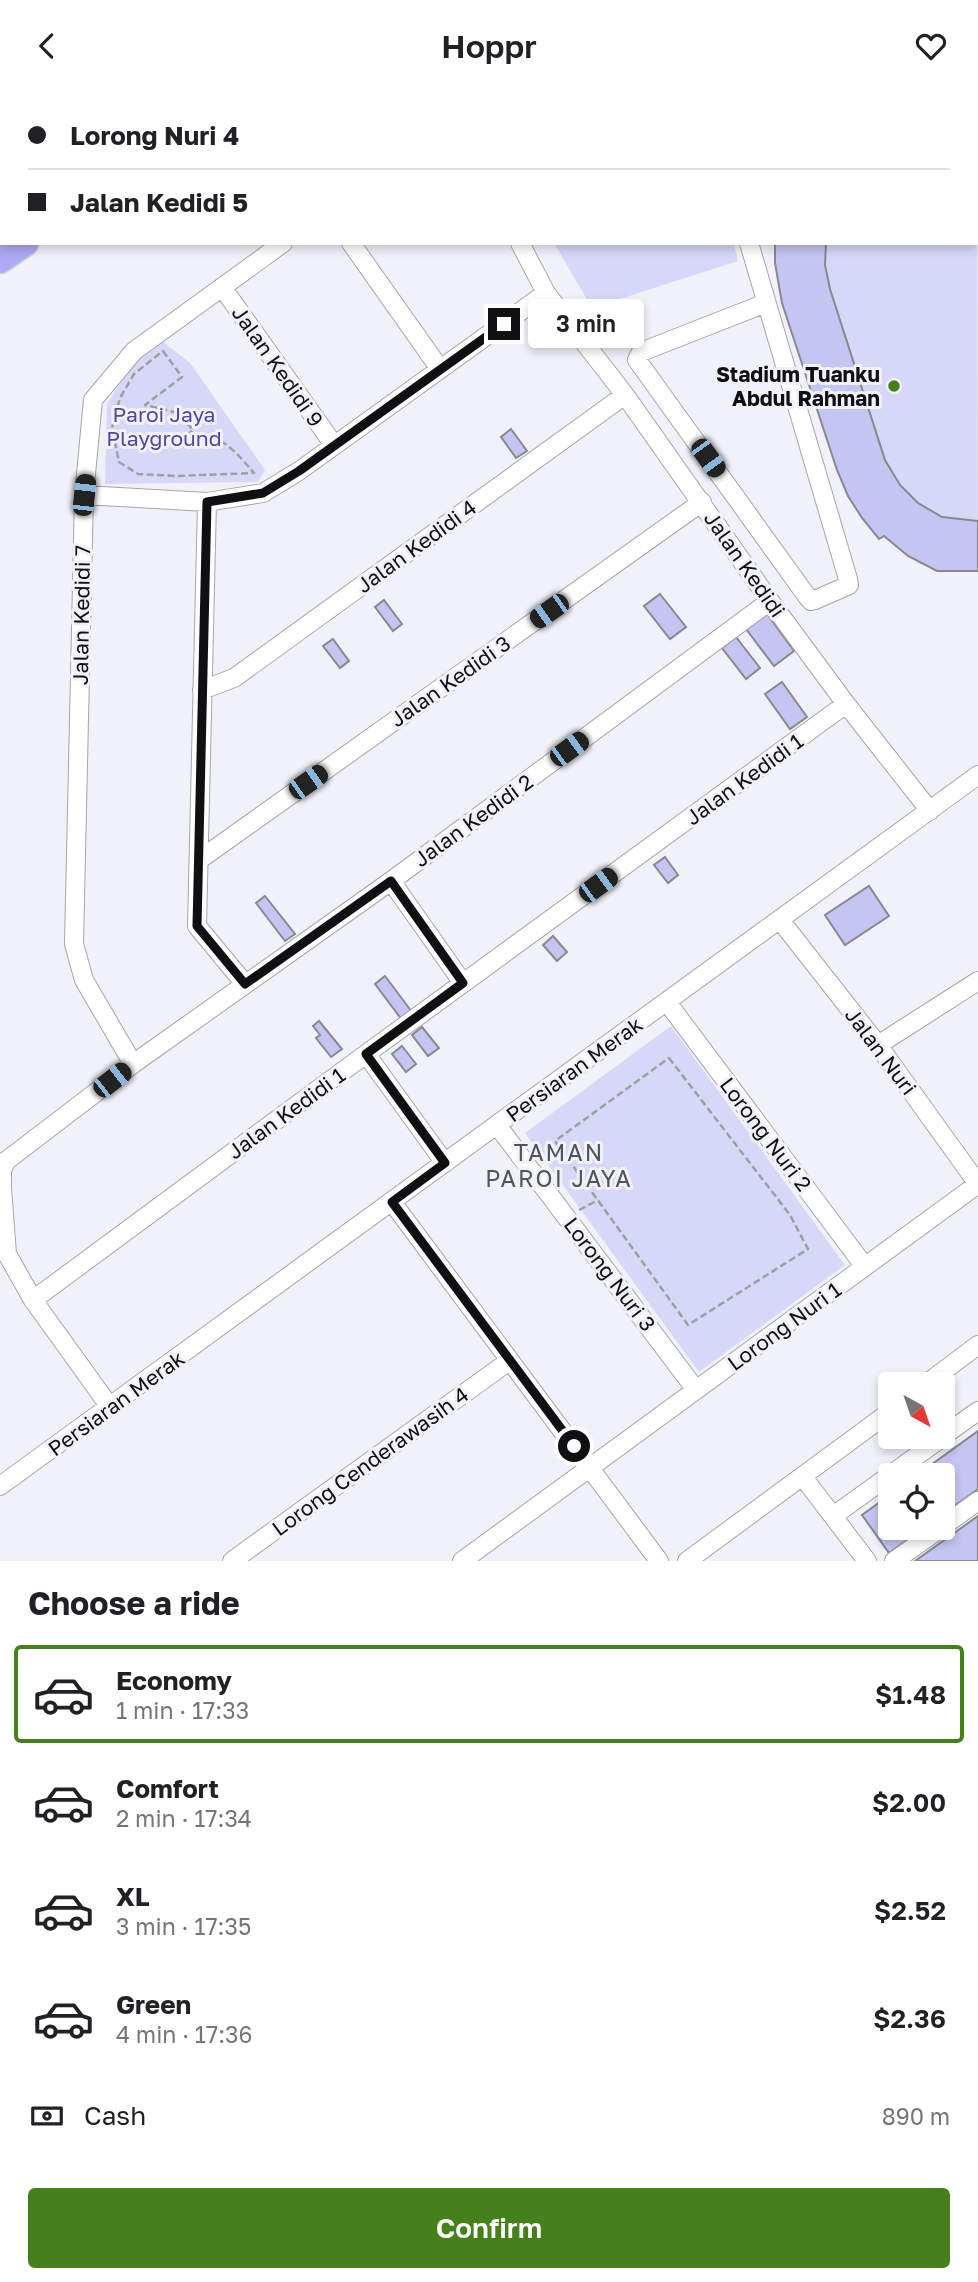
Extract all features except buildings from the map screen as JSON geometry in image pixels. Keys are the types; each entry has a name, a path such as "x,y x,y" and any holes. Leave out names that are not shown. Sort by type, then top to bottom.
{"highway":[{"path":"0,260 22,245"}],"street":[{"name":"Jalan Kedidi 7","path":"133,1064 84,980 74,944 84,495 93,400 134,351 280,245"},
{"path":"352,245 440,369"},
{"name":"Jalan Kedidi","path":"521,245 546,293 625,395 846,705 930,811"},
{"path":"749,245 766,303 840,553 849,585 811,601 637,360 641,352 766,303"},
{"name":"Jalan Kedidi 9","path":"222,287 334,445"},
{"path":"84,495 207,502 263,493 299,471 546,293"},
{"name":"Jalan Kedidi 4","path":"202,690 234,678 625,395"},
{"path":"669,457 699,446"},
{"path":"207,502 197,926 245,984"},
{"name":"Jalan Kedidi 3","path":"198,860 702,502"},
{"name":"Jalan Kedidi 2","path":"33,1300 8,1254 2,1188 2,1171 6,1161 133,1064 391,881 770,601"},
{"name":"Jalan Kedidi 1","path":"33,1300 846,705"},
{"name":"Persiaran Merak","path":"0,1486 978,775"},
{"path":"391,881 463,983"},
{"name":"Jalan Nuri","path":"780,920 878,1045 978,1184"},
{"path":"878,1045 978,981"},
{"name":"Lorong Nuri 2","path":"667,1002 865,1267"},
{"path":"366,1054 445,1163"},
{"name":"Lorong Nuri 3","path":"497,1125 696,1390"},
{"name":"Lorong Nuri 1","path":"462,1561 978,1184"},
{"path":"392,1202 659,1561"},
{"path":"33,1300 110,1407"},
{"path":"942,1372 978,1345"},
{"name":"Lorong Cenderawasih 4","path":"232,1561 509,1361"},
{"path":"956,1427 978,1411"},
{"path":"687,1561 878,1421"},
{"path":"833,1516 925,1449"},
{"path":"803,1477 867,1561"},
{"path":"955,1518 978,1501"},
{"path":"894,1561 924,1540"}],"path":[{"path":"163,351 182,377 145,405 178,414 193,430 183,439 200,443 212,437 219,439 254,473 176,476 138,474 119,462 112,428 120,398 134,374 163,351"},
{"path":"669,1058 790,1215 807,1249 688,1325 598,1200 555,1141 669,1058"},
{"path":"566,1217 598,1200"}],"green space":[{"path":"555,245 734,245 738,261 592,308"},
{"name":"Stadium Tuanku Abdul Rahman","path":"775,245 977,245 978,571 937,571 884,536 879,539 862,518 848,496 782,303 775,263"},
{"name":"Paroi Jaya Playground","path":"161,340 190,363 265,470 258,482 105,484 107,404 129,369"},
{"path":"671,1026 845,1265 699,1372 525,1133"}],"place":[{"name":"Stadium Tuanku Abdul Rahman","path":"894,386"}],"district":[{"name":"TAMAN PAROI JAYA","path":"559,1165"}],"route":[{"path":"504,324 299,471 263,493 207,502 197,926 245,984 391,881 463,983 366,1054 445,1163 392,1202 574,1446"}]}
